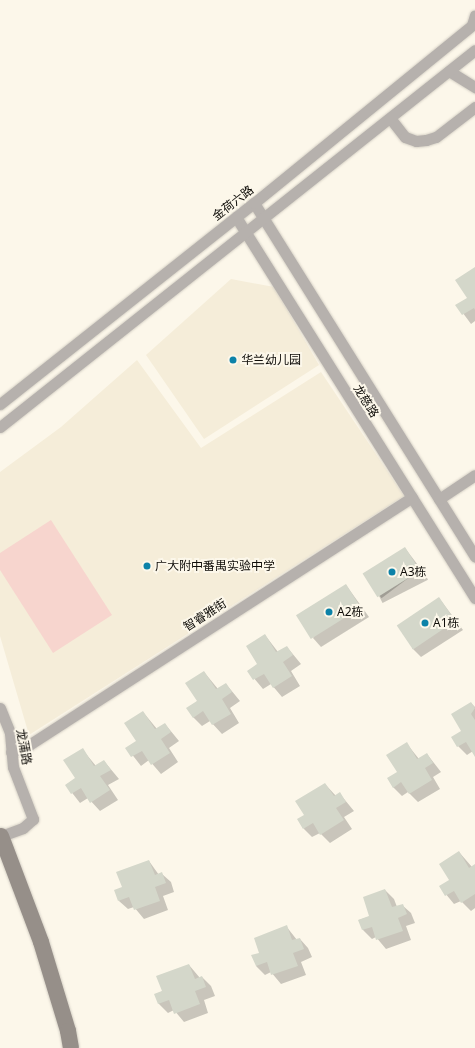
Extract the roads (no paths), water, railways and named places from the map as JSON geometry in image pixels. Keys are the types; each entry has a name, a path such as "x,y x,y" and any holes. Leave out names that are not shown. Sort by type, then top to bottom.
{"street":[{"name":"金荷六路","path":"0,404 254,203 472,25 475,16"},
{"path":"0,427 475,50"},
{"path":"448,70 475,87"},
{"path":"390,118 405,137 416,141 426,140 436,138 475,107"},
{"name":"龙慈路","path":"254,203 475,557"},
{"name":"龙慈路","path":"236,217 475,598"},
{"path":"439,499 475,475"},
{"name":"智睿雅街","path":"11,752 29,745 412,497"},
{"name":"龙蒲路","path":"0,708 10,733 13,767 29,817"},
{"name":"龙蒲路","path":"0,726 8,767 29,817"},
{"path":"29,817 32,819 29,824 0,834 41,942 71,1048"}],"place":[{"name":"华兰幼儿园","path":"233,360"},
{"name":"广大附中番禺实验中学","path":"147,566"},
{"name":"A3栋","path":"392,572"},
{"name":"A2栋","path":"329,612"},
{"name":"A1栋","path":"425,623"}]}
